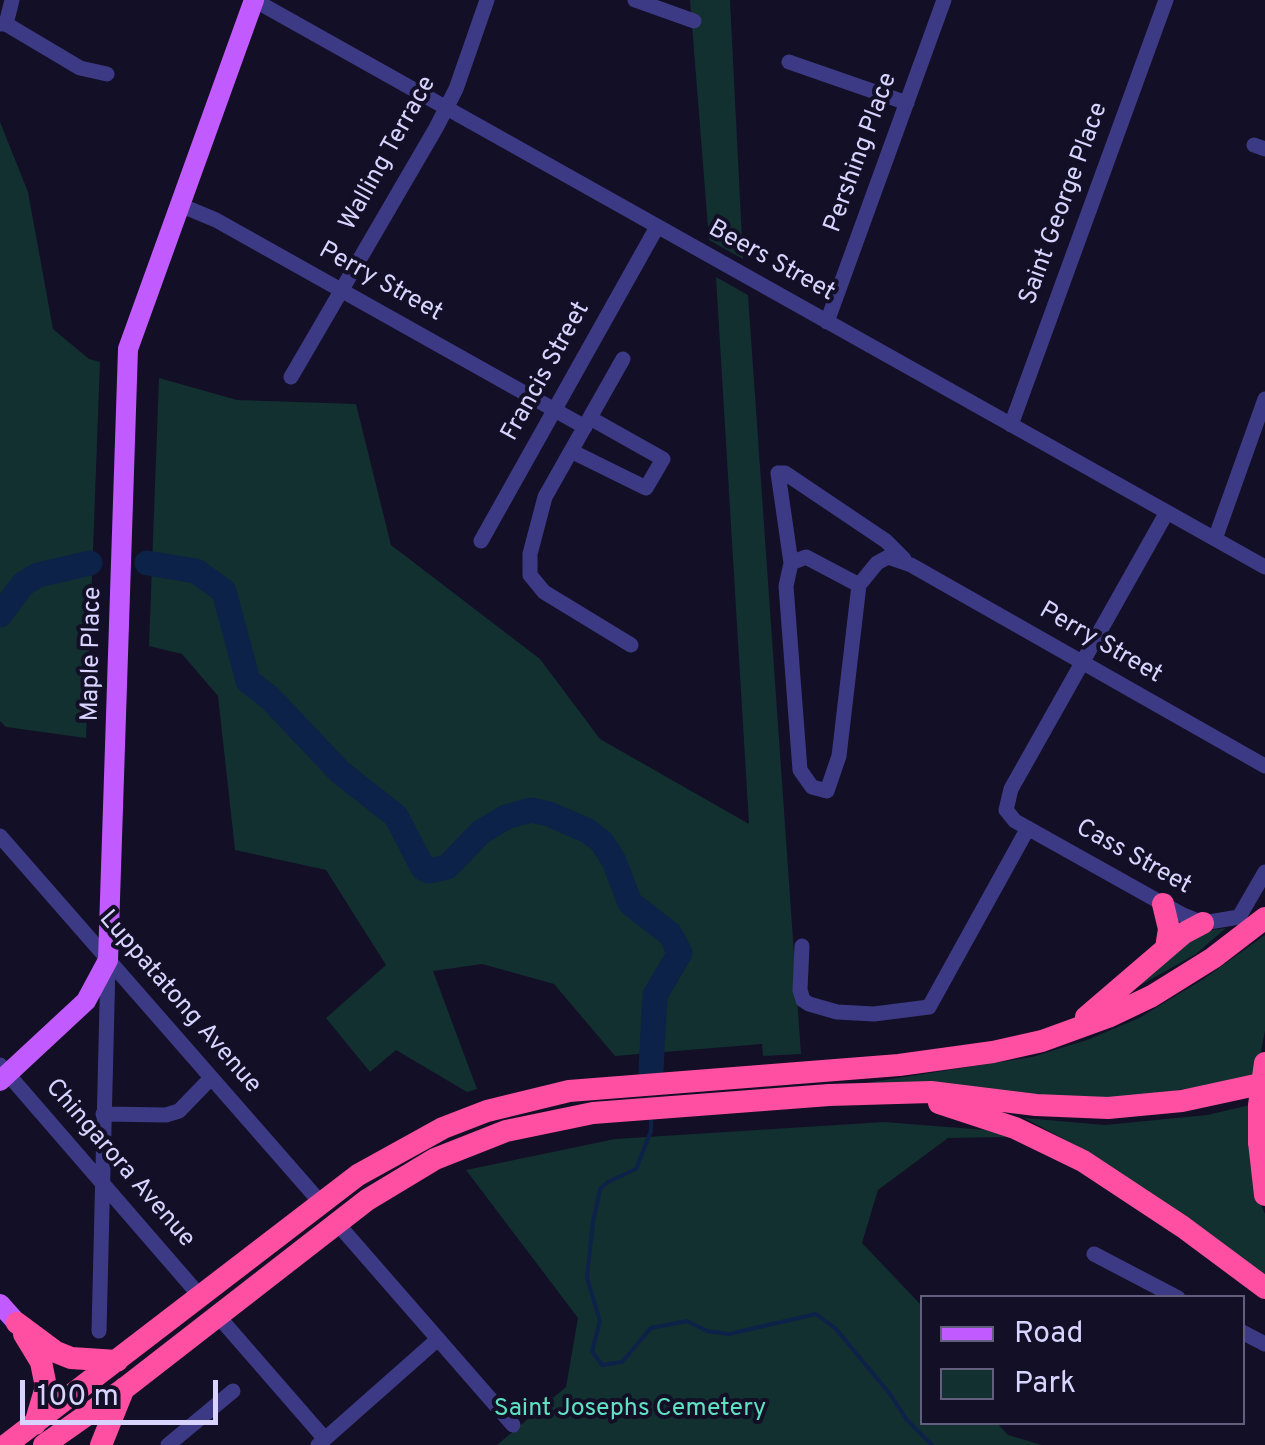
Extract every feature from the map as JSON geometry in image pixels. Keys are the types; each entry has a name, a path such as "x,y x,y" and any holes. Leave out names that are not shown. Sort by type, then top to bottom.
{"highway":[{"path":"1164,904 1169,929 1166,948"},
{"path":"1064,1034 1184,932 1203,922"},
{"path":"40,1434 116,1361 320,1203 399,1150 487,1111 601,1086 924,1062 1006,1049 1064,1034 1152,996 1192,972 1252,922"},
{"path":"1265,1063 1259,1105 1265,1195"},
{"path":"6,1445 40,1434 124,1388 336,1222 407,1173 448,1152 506,1131 554,1119 652,1108 908,1092 1108,1108 1182,1101 1265,1083"},
{"path":"908,1092 1015,1128 1083,1161 1171,1218 1265,1288"},
{"path":"16,1323 71,1358 116,1361"},
{"path":"16,1323 41,1362 46,1387 40,1434"},
{"path":"100,1445 124,1388"}],"main road":[{"name":"Maple Place","path":"108,960 127,360 130,341 254,0"},
{"path":"3,1074 86,1000 108,960"},
{"path":"0,1304 16,1323"}],"street":[{"path":"12,0 3,24 80,68 107,74"},
{"name":"Beers Street","path":"254,0 1265,567"},
{"name":"Walling Terrace","path":"291,377 446,108 487,0"},
{"path":"635,0 694,21"},
{"name":"Pershing Place","path":"827,322 944,0"},
{"name":"Saint George Place","path":"1011,426 1166,0"},
{"path":"789,62 906,103"},
{"name":"Perry Street","path":"180,205 216,220 554,410 663,458 646,488 571,451"},
{"name":"Francis Street","path":"480,541 657,227"},
{"path":"623,359 545,498 530,554 530,575 544,592 631,645"},
{"path":"1215,539 1265,399"},
{"name":"Perry Street","path":"791,563 778,473 785,473 886,541 910,566 1265,766"},
{"path":"1083,662 1167,512"},
{"path":"859,585 806,556 791,563 786,586 800,770 812,787 827,791 840,756 859,585 888,557 910,566"},
{"name":"Cass Street","path":"1083,662 1011,789 1006,806 1009,814 1164,904 1203,922 1252,922"},
{"path":"802,946 800,990 809,1004 837,1012 874,1014 929,1007 1028,828"},
{"name":"Luppatatong Avenue","path":"0,836 320,1203"},
{"path":"1252,922 1265,872"},
{"name":"Maple Place","path":"100,1330 108,960"},
{"name":"Chingarora Avenue","path":"3,1074 200,1296"},
{"path":"103,1114 166,1116 179,1111 211,1078"},
{"path":"336,1222 512,1425"},
{"path":"1094,1254 1172,1295"},
{"path":"218,1316 321,1442 438,1339"},
{"path":"168,1445 233,1390"}],"green space":[{"path":"690,0 730,0 743,259 709,240"},
{"path":"0,122 28,192 53,329 89,359 100,362 86,738 6,727 0,721"},
{"path":"716,277 748,295 801,1054 763,1056 762,1044 615,1056 554,984 482,964 433,971 477,1089 467,1092 396,1050 370,1072 326,1018 386,965 326,870 235,850 218,696 182,654 149,646 159,378 237,400 356,404 391,545 540,659 600,739 749,824"},
{"path":"1226,928 1196,954 1123,995 1200,932"},
{"path":"1265,935 1265,1031 1256,1077 1090,1100 866,1083 1032,1057 1087,1040 1139,1018"},
{"path":"1254,1104 1261,1205 1265,1214 1265,1278 1081,1148 1024,1118 1105,1125 1207,1115"},
{"name":"Saint Josephs Cemetery","path":"884,1122 986,1130 1009,1137 948,1138 878,1190 862,1243 920,1304 920,1425 999,1425 1008,1435 1042,1445 497,1445 566,1387 578,1318 466,1170 615,1139"}],"waterway":[{"path":"0,615 23,584 38,575 90,563"},
{"path":"147,563 196,571 224,591 248,681 270,698 340,772 396,816 423,868 429,871 447,867 481,832 506,817 531,810 588,831 602,842 630,903 670,934 680,953 655,995 651,1070"},
{"path":"651,1121 636,1169 600,1189 593,1222 587,1278 600,1321 592,1351 602,1365 622,1362 651,1328 687,1321 707,1331 729,1334 816,1314 836,1329 907,1420 932,1445"}]}
